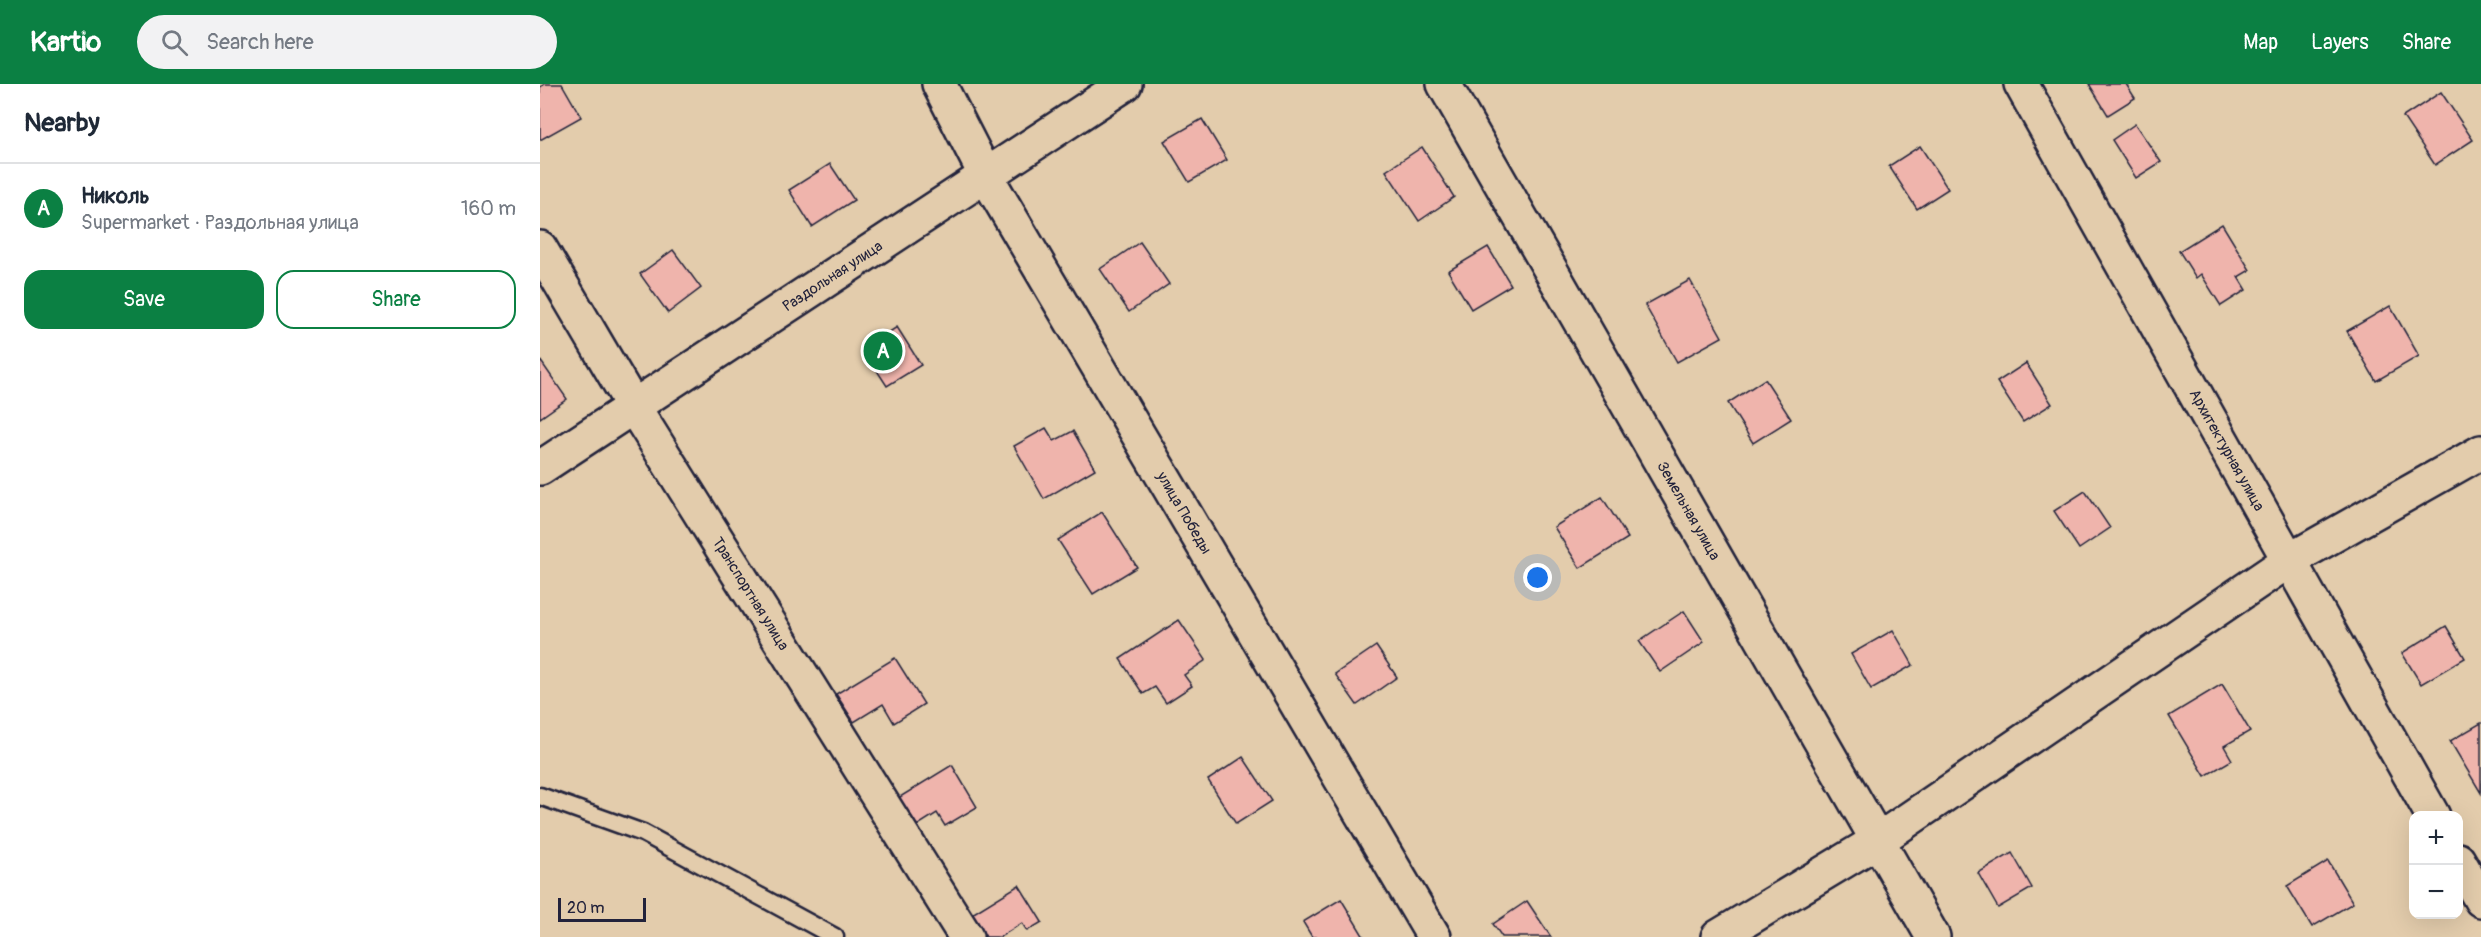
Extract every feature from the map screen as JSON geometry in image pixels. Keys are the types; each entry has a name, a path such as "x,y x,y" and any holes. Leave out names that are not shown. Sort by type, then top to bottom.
{"street":[{"name":"улица Победы","path":"939,84 986,176 1434,937"},
{"name":"Раздольная улица","path":"540,468 1125,84"},
{"name":"Земельная улица","path":"1444,84 1933,937"},
{"name":"Архитектурная улица","path":"2021,84 2430,811"},
{"name":"Транспортная улица","path":"540,248 633,406 966,937"},
{"path":"1718,937 1877,841 2289,561 2481,452"},
{"path":"2461,865 2481,900"}],"lane":[{"path":"540,796 643,833 835,937"}],"building":[{"path":"545,84 562,84 581,117 540,140 540,87"},
{"path":"2089,84 2126,84 2135,98 2108,115"},
{"path":"2441,92 2473,140 2435,165 2403,117"},
{"path":"1202,119 1227,160 1189,182 1164,141"},
{"path":"2135,124 2161,162 2136,178 2112,140"},
{"path":"1920,146 1948,189 1917,209 1889,166"},
{"path":"1422,147 1454,197 1419,221 1386,171"},
{"path":"830,164 854,200 812,227 789,190"},
{"path":"2222,224 2250,270 2238,277 2246,290 2221,306 2201,274 2196,278 2179,251"},
{"path":"1140,242 1169,284 1129,312 1100,269"},
{"path":"1488,247 1511,285 1471,309 1448,271"},
{"path":"673,250 701,288 668,313 640,274"},
{"path":"1690,280 1722,337 1677,362 1645,305"},
{"path":"2390,306 2419,356 2376,381 2347,331"},
{"path":"897,327 921,365 887,386 863,349"},
{"path":"540,360 567,399 540,418"},
{"path":"2026,363 2052,404 2023,422 1997,382"},
{"path":"1765,379 1791,419 1753,443 1728,403"},
{"path":"1046,428 1054,441 1073,431 1095,469 1044,499 1014,446"},
{"path":"2085,491 2110,528 2079,549 2054,511"},
{"path":"1602,497 1628,538 1580,568 1554,527"},
{"path":"1102,512 1137,567 1093,594 1058,540"},
{"path":"1684,611 1704,642 1660,672 1639,641"},
{"path":"1179,620 1206,660 1184,675 1192,686 1166,703 1155,687 1143,694 1120,659"},
{"path":"2446,626 2465,658 2421,684 2402,653"},
{"path":"1893,630 1913,665 1871,689 1851,654"},
{"path":"1376,646 1397,677 1357,705 1335,674"},
{"path":"895,658 924,704 894,723 883,704 854,722 836,694"},
{"path":"2222,684 2250,731 2224,746 2232,760 2205,776 2169,716"},
{"path":"2481,723 2481,793 2450,741"},
{"path":"1243,757 1272,801 1236,824 1208,780"},
{"path":"952,765 977,807 945,826 937,813 912,829 895,800"},
{"path":"2012,853 2032,888 1998,908 1978,873"},
{"path":"2328,861 2353,903 2312,927 2287,886"},
{"path":"1019,885 1042,922 1027,931 1022,923 1000,937 986,937 972,914"},
{"path":"1341,899 1364,937 1312,937 1303,922"},
{"path":"1527,901 1551,937 1502,937 1493,924"}],"place":[{"name":"Николь","path":"883,351"}]}
